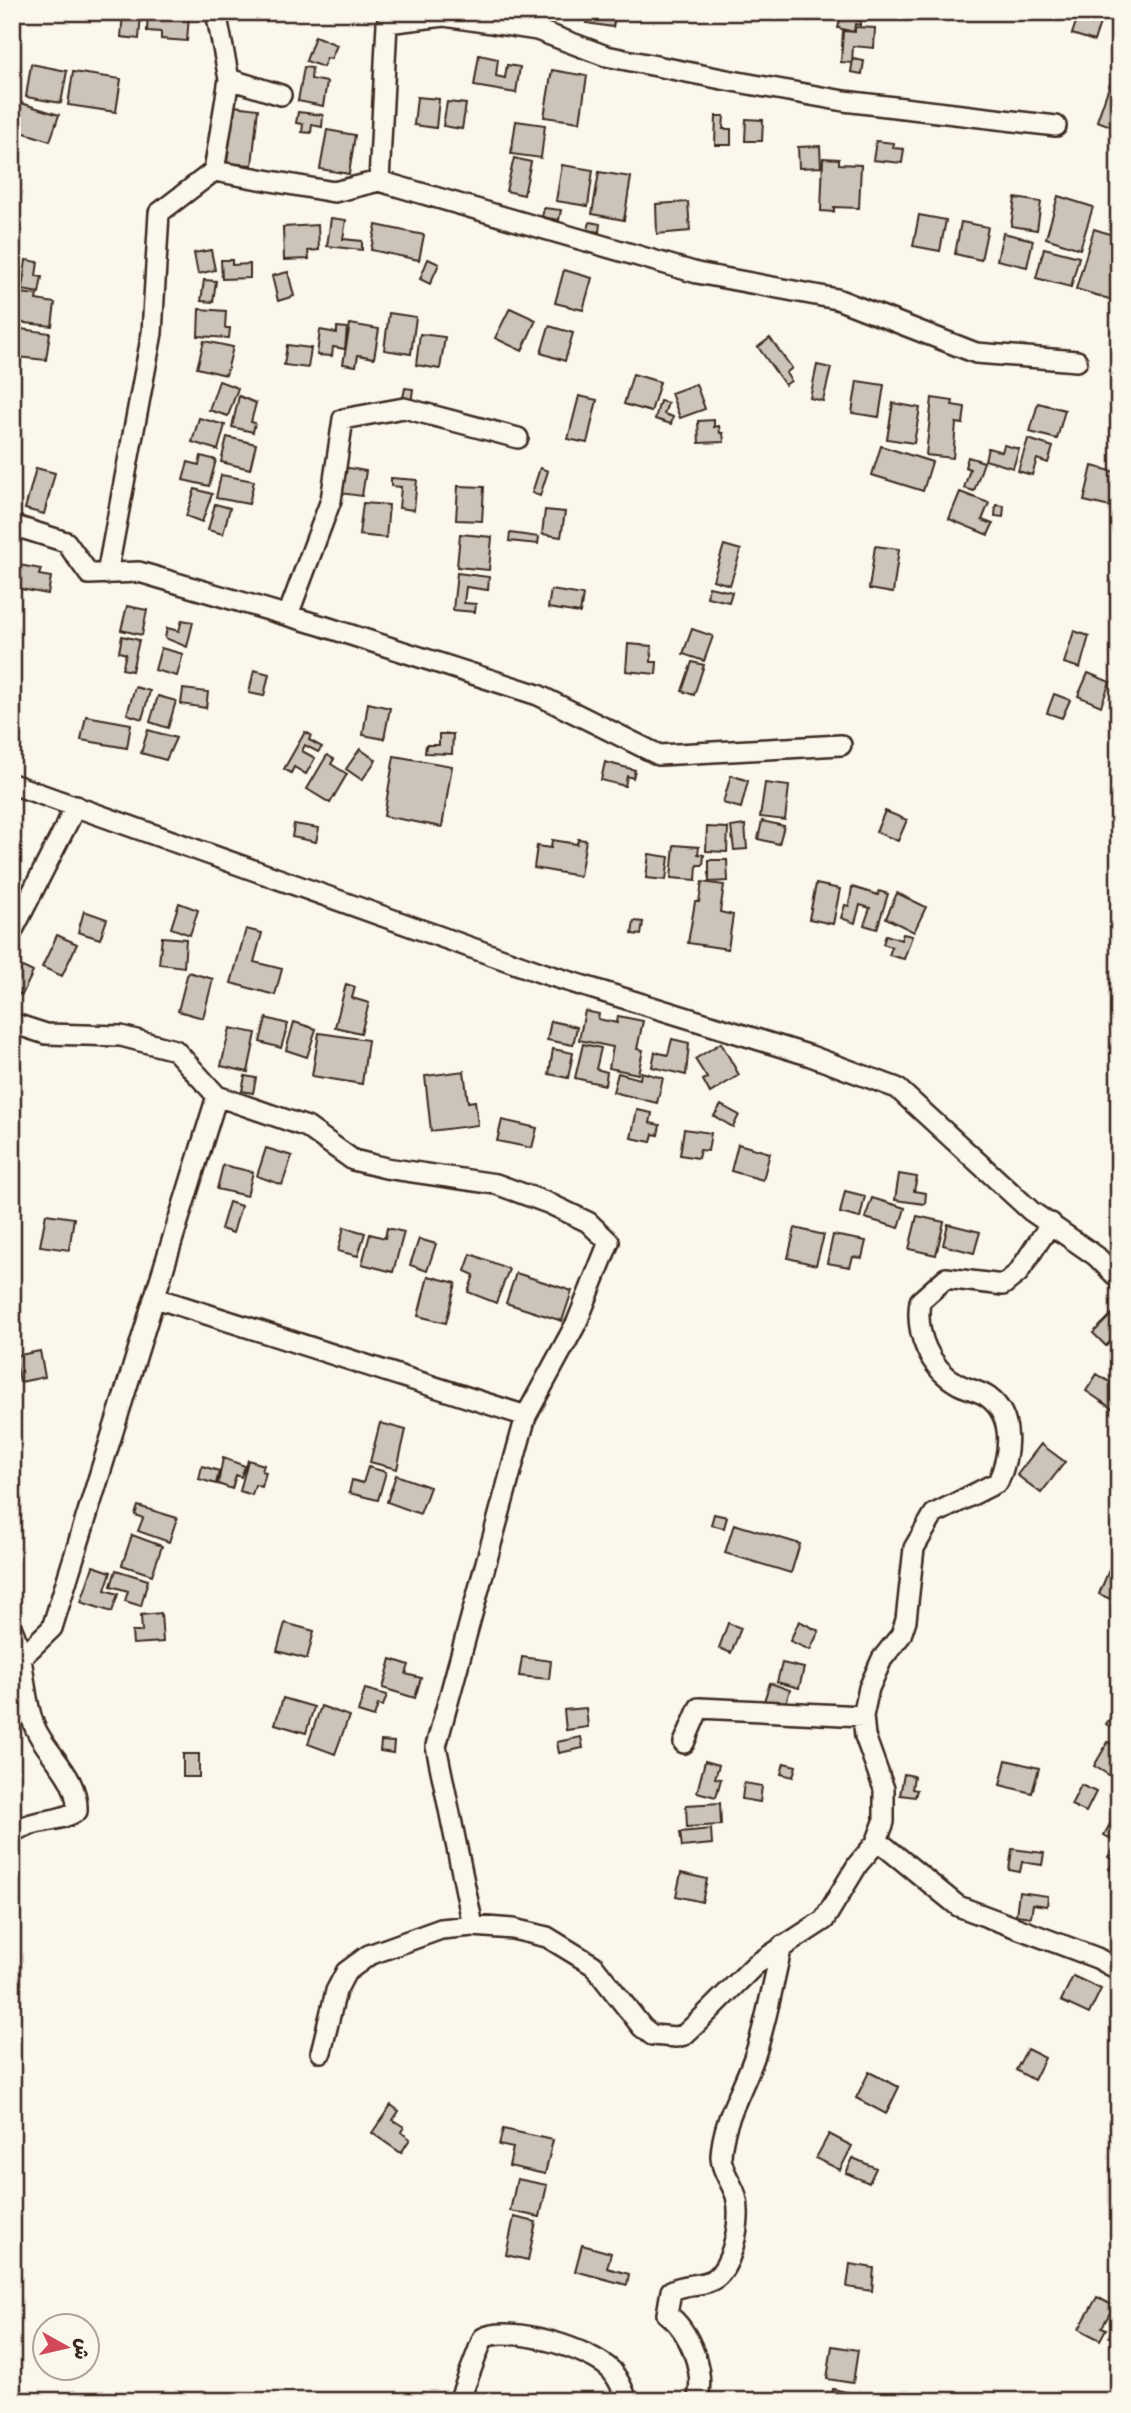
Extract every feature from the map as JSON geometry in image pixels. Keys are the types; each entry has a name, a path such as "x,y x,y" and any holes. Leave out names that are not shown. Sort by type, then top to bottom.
{"street":[{"path":"107,574 152,333 159,213 214,171 229,79 216,12"},
{"path":"379,181 389,18 444,16 537,30 606,56 727,80 844,101 1056,126"},
{"path":"229,79 281,96"},
{"path":"214,171 334,192 379,181 697,273 837,299 976,354 1077,361"},
{"path":"288,615 331,500 343,419 404,408 518,438"},
{"path":"12,525 66,541 89,575 139,572 288,615 538,695 659,755 841,745"},
{"path":"12,783 545,974 808,1055 897,1087 1031,1211 1096,1256 1119,1279"},
{"path":"12,932 76,806"},
{"path":"12,1023 46,1034 121,1036 175,1050 217,1096 307,1127 353,1160 496,1184 548,1203 588,1222 609,1242 577,1322 526,1416 436,1746 474,1926"},
{"path":"21,1658 52,1628 217,1096"},
{"path":"321,2052 336,1992 346,1972 369,1955 441,1928 474,1926 513,1929 547,1937 593,1965 642,2027 652,2035 666,2037 684,2035 755,1965 824,1920 877,1840 886,1804 884,1788 865,1736 863,1716 869,1688 882,1659 901,1635 906,1620 914,1548 934,1514 998,1482 1009,1449 1004,1420 988,1397 959,1385 940,1371 930,1357 918,1315 919,1301 946,1278 1003,1285 1018,1273 1051,1223"},
{"path":"156,1298 526,1416"},
{"path":"12,1629 21,1658 25,1698 34,1726 69,1778 77,1811 68,1817 37,1820 12,1833"},
{"path":"684,1744 699,1707 863,1716"},
{"path":"877,1840 958,1906 1097,1958 1119,1970"},
{"path":"697,2401 702,2386 697,2369 687,2338 676,2321 667,2314 667,2302 671,2291 688,2284 709,2281 719,2275 727,2262 738,2213 736,2197 721,2160 724,2133 731,2109 756,2053 782,1946"},
{"path":"459,2401 483,2338 491,2333 511,2333 549,2342 598,2361 612,2372 627,2401"}],"building":[{"path":"148,12 189,15 187,41 161,39 161,32 147,31"},
{"path":"588,12 616,12 613,27 586,23"},
{"path":"123,13 141,14 139,39 121,37"},
{"path":"1079,13 1101,20 1094,41 1072,34"},
{"path":"841,16 861,21 860,25 855,24 854,32 838,28"},
{"path":"855,27 875,28 874,48 853,46 852,63 841,62 843,31 855,32"},
{"path":"315,36 337,45 331,59 327,58 323,67 306,61"},
{"path":"479,55 498,59 496,76 505,78 507,65 520,67 516,93 474,86"},
{"path":"853,59 864,61 862,74 851,72"},
{"path":"31,64 67,71 61,103 26,97"},
{"path":"304,67 312,68 311,79 327,82 323,106 298,101"},
{"path":"552,70 587,76 580,122 544,117"},
{"path":"73,72 121,79 116,112 68,105"},
{"path":"1114,72 1119,74 1119,129 1097,121"},
{"path":"417,97 439,99 436,128 414,125"},
{"path":"18,102 59,115 50,141 12,129"},
{"path":"447,102 466,104 462,129 443,126"},
{"path":"234,106 258,109 252,165 227,163"},
{"path":"298,112 323,115 322,127 312,125 311,133 302,132 303,124 296,123"},
{"path":"716,116 724,116 723,129 731,129 731,145 715,145"},
{"path":"746,119 763,120 762,141 745,141"},
{"path":"516,121 545,125 541,158 511,154"},
{"path":"327,130 355,135 349,174 320,169"},
{"path":"876,141 894,143 893,148 904,149 902,163 873,160"},
{"path":"820,146 821,167 799,168 798,147"},
{"path":"514,158 531,162 524,195 506,191"},
{"path":"823,158 839,159 839,164 861,165 859,208 834,207 834,212 821,211"},
{"path":"562,165 593,170 588,206 556,201"},
{"path":"599,172 631,177 624,220 592,214"},
{"path":"1058,196 1093,207 1080,249 1046,238"},
{"path":"1015,198 1041,202 1037,230 1011,226"},
{"path":"688,202 690,231 657,234 656,204"},
{"path":"544,208 561,210 559,220 542,217"},
{"path":"919,215 946,220 940,251 913,246"},
{"path":"331,218 346,220 343,239 362,241 362,250 327,246"},
{"path":"590,222 600,224 599,232 588,230"},
{"path":"961,222 988,227 981,260 955,254"},
{"path":"318,225 319,250 308,251 309,259 284,260 283,227"},
{"path":"376,225 424,235 419,260 371,250"},
{"path":"1094,229 1119,237 1119,302 1076,289"},
{"path":"1003,233 1033,240 1027,267 997,260"},
{"path":"1044,248 1079,257 1071,287 1036,278"},
{"path":"211,250 215,270 198,274 194,253"},
{"path":"428,259 439,264 430,284 420,279"},
{"path":"26,260 38,262 36,276 42,277 39,293 22,290"},
{"path":"221,260 232,260 232,265 250,264 250,278 222,279"},
{"path":"564,270 592,278 583,310 555,303"},
{"path":"288,272 294,296 278,301 272,276"},
{"path":"204,280 216,281 213,302 201,301"},
{"path":"20,293 37,295 36,300 55,303 52,326 16,322"},
{"path":"510,308 536,320 522,351 495,338"},
{"path":"199,309 226,311 225,328 230,328 229,338 198,336"},
{"path":"389,313 416,317 411,354 384,350"},
{"path":"350,324 379,329 374,358 358,355 356,366 343,364"},
{"path":"549,326 573,333 565,361 541,353"},
{"path":"337,327 347,328 345,349 333,347 332,356 317,355 320,330 337,333"},
{"path":"21,329 50,333 46,360 17,357"},
{"path":"420,334 445,337 440,369 416,365"},
{"path":"770,338 792,368 786,373 791,381 785,385 758,347"},
{"path":"204,341 233,347 226,375 197,368"},
{"path":"287,345 311,348 308,368 284,365"},
{"path":"817,365 831,368 823,401 810,398"},
{"path":"633,374 660,382 651,412 624,404"},
{"path":"219,381 238,388 228,416 209,410"},
{"path":"857,381 884,385 879,417 852,413"},
{"path":"696,384 705,409 680,418 671,393"},
{"path":"405,388 413,389 411,404 402,403"},
{"path":"239,396 256,403 251,422 255,423 253,432 232,427"},
{"path":"579,396 597,400 587,443 568,439"},
{"path":"932,398 953,401 952,405 965,407 963,424 956,423 953,458 926,455"},
{"path":"660,401 668,403 664,414 673,417 671,424 655,419"},
{"path":"893,403 920,408 914,443 887,439"},
{"path":"1038,403 1065,410 1057,439 1030,432"},
{"path":"199,418 225,425 218,450 192,442"},
{"path":"714,420 714,427 719,426 724,442 699,443 698,421"},
{"path":"227,437 256,444 250,469 221,462"},
{"path":"1028,439 1053,447 1048,463 1037,459 1032,475 1018,471"},
{"path":"1004,445 1019,449 1013,468 985,460 988,448 1002,452"},
{"path":"881,446 932,462 923,491 872,475"},
{"path":"201,456 216,460 209,486 183,480 188,462 199,465"},
{"path":"968,457 984,462 974,491 964,488 970,469 965,467"},
{"path":"1092,466 1119,473 1119,509 1084,501"},
{"path":"343,467 366,471 362,496 339,493"},
{"path":"36,468 55,473 44,514 25,509"},
{"path":"540,468 548,471 540,496 532,493"},
{"path":"221,475 254,481 249,504 216,498"},
{"path":"391,478 417,480 414,510 399,508 401,487 391,486"},
{"path":"458,486 484,487 482,521 456,520"},
{"path":"195,489 212,494 202,522 186,516"},
{"path":"960,492 989,503 982,520 993,524 988,535 949,519"},
{"path":"363,503 389,505 386,538 359,535"},
{"path":"215,504 230,508 223,534 208,530"},
{"path":"996,505 1004,506 1003,517 995,516"},
{"path":"545,510 565,512 561,537 542,534"},
{"path":"510,533 539,537 538,544 509,541"},
{"path":"460,534 492,537 489,570 457,567"},
{"path":"724,545 741,550 730,585 713,580"},
{"path":"875,546 899,549 893,593 869,589"},
{"path":"19,565 41,569 39,575 51,577 48,594 15,588"},
{"path":"457,573 489,577 488,590 466,587 464,603 476,604 475,612 453,610"},
{"path":"709,587 732,592 729,602 707,597"},
{"path":"551,590 583,595 580,613 548,608"},
{"path":"127,606 147,610 142,635 121,630"},
{"path":"182,620 193,622 187,647 165,638 167,628 179,631"},
{"path":"692,629 713,636 704,661 683,654"},
{"path":"1074,631 1089,636 1080,668 1064,663"},
{"path":"122,636 139,640 132,671 122,669 126,654 119,652"},
{"path":"628,644 652,646 651,662 657,662 656,674 626,671"},
{"path":"161,648 183,654 177,676 155,670"},
{"path":"692,662 704,665 694,695 682,691"},
{"path":"254,670 269,674 264,696 249,693"},
{"path":"1088,673 1110,682 1101,706 1078,696"},
{"path":"135,687 150,691 142,719 127,714"},
{"path":"183,689 208,692 206,708 181,704"},
{"path":"1054,694 1070,700 1062,718 1047,713"},
{"path":"158,696 176,701 168,728 150,722"},
{"path":"368,703 390,708 384,739 363,735"},
{"path":"86,716 131,724 127,748 81,740"},
{"path":"148,730 176,738 166,760 141,753"},
{"path":"305,732 311,735 309,740 322,747 318,752 305,745 302,751 315,758 306,774 294,767 291,773 284,769"},
{"path":"439,734 453,734 452,754 425,753 426,745 439,745"},
{"path":"360,749 376,760 362,780 346,769"},
{"path":"327,755 334,759 331,764 347,774 330,803 307,789"},
{"path":"394,756 452,766 442,827 384,816"},
{"path":"605,762 635,770 633,778 627,776 625,786 601,780"},
{"path":"731,775 748,781 741,808 723,803"},
{"path":"765,783 789,786 785,820 760,817"},
{"path":"885,811 907,820 898,841 876,832"},
{"path":"762,821 784,826 779,844 758,839"},
{"path":"294,824 319,828 316,842 292,837"},
{"path":"745,825 747,849 734,850 731,827"},
{"path":"707,827 728,828 727,852 706,851"},
{"path":"578,839 586,840 580,876 534,868 537,846 551,848 552,840 577,844"},
{"path":"674,845 699,847 698,854 704,855 703,865 697,865 696,880 671,878"},
{"path":"649,854 669,857 666,880 646,878"},
{"path":"709,860 727,860 728,881 709,882"},
{"path":"702,882 724,885 720,912 733,915 728,949 688,943 695,902 699,902"},
{"path":"816,884 840,889 833,924 809,919"},
{"path":"852,887 878,895 879,891 888,894 877,929 864,925 870,908 860,905 855,923 841,918 845,905 849,906"},
{"path":"897,893 926,907 914,932 886,918"},
{"path":"179,903 198,910 190,935 171,928"},
{"path":"84,911 107,919 100,939 78,932"},
{"path":"634,921 643,922 641,935 632,934"},
{"path":"246,929 262,933 254,962 282,969 275,995 231,983"},
{"path":"903,934 912,936 904,959 889,955 892,947 883,944 886,935 901,940"},
{"path":"57,935 77,944 62,976 42,967"},
{"path":"162,937 186,939 184,967 159,964"},
{"path":"12,962 33,972 22,995 15,992 12,998"},
{"path":"188,972 213,979 203,1018 178,1011"},
{"path":"346,984 355,987 352,998 369,1003 361,1033 335,1027"},
{"path":"585,1011 599,1014 598,1019 617,1023 618,1016 643,1021 637,1049 643,1050 638,1074 609,1068 613,1047 579,1040"},
{"path":"266,1018 288,1024 281,1048 260,1042"},
{"path":"551,1021 577,1027 573,1045 547,1040"},
{"path":"294,1022 316,1029 307,1057 286,1050"},
{"path":"230,1028 256,1033 248,1072 221,1066"},
{"path":"319,1033 368,1040 362,1084 312,1076"},
{"path":"672,1039 689,1043 686,1075 652,1067 655,1052 668,1055"},
{"path":"721,1043 739,1075 710,1093 703,1080 707,1078 695,1059"},
{"path":"583,1044 601,1048 596,1069 607,1072 605,1085 575,1078"},
{"path":"553,1049 573,1053 568,1078 549,1074"},
{"path":"464,1071 468,1102 475,1101 478,1125 431,1131 425,1076"},
{"path":"641,1072 663,1078 657,1103 613,1092 618,1073 640,1079"},
{"path":"245,1076 256,1078 253,1093 242,1091"},
{"path":"721,1105 739,1115 733,1127 714,1116"},
{"path":"637,1110 652,1113 650,1123 660,1125 658,1135 653,1134 651,1142 631,1138"},
{"path":"502,1120 537,1128 532,1148 497,1141"},
{"path":"684,1129 711,1133 708,1151 700,1150 698,1158 680,1155"},
{"path":"738,1144 770,1153 763,1180 731,1171"},
{"path":"266,1148 292,1156 282,1185 257,1176"},
{"path":"223,1165 253,1172 247,1196 217,1189"},
{"path":"899,1174 917,1177 914,1191 926,1193 925,1204 895,1200"},
{"path":"845,1191 865,1196 860,1218 840,1213"},
{"path":"872,1198 905,1208 899,1228 865,1218"},
{"path":"229,1202 241,1206 233,1233 221,1229"},
{"path":"46,1214 74,1218 69,1250 40,1246"},
{"path":"917,1216 944,1222 936,1255 909,1249"},
{"path":"948,1224 980,1232 974,1253 943,1245"},
{"path":"344,1227 365,1233 358,1256 338,1251"},
{"path":"387,1228 404,1232 393,1272 362,1264 370,1234 385,1238"},
{"path":"795,1228 824,1235 816,1265 788,1258"},
{"path":"833,1235 866,1241 862,1258 853,1257 850,1267 827,1263"},
{"path":"419,1239 436,1244 427,1271 410,1265"},
{"path":"471,1254 509,1269 496,1303 468,1292 474,1275 465,1271"},
{"path":"516,1273 572,1291 562,1321 506,1303"},
{"path":"428,1276 456,1283 446,1323 418,1316"},
{"path":"1116,1310 1119,1313 1119,1333 1106,1346 1093,1333"},
{"path":"40,1351 45,1377 20,1382 15,1356"},
{"path":"1097,1374 1119,1388 1119,1400 1113,1409 1086,1391"},
{"path":"380,1423 406,1430 397,1469 370,1462"},
{"path":"1041,1444 1065,1462 1041,1493 1017,1475"},
{"path":"223,1458 245,1466 241,1477 236,1475 232,1489 218,1484"},
{"path":"248,1460 264,1465 262,1471 266,1472 262,1487 255,1485 252,1495 240,1491"},
{"path":"202,1466 219,1471 216,1484 199,1479"},
{"path":"368,1467 386,1472 378,1500 349,1493 352,1480 363,1483"},
{"path":"396,1475 430,1487 420,1514 387,1502"},
{"path":"138,1506 177,1518 169,1542 138,1531 143,1518 135,1515"},
{"path":"714,1514 727,1517 724,1528 711,1525"},
{"path":"734,1524 800,1544 791,1573 725,1553"},
{"path":"132,1535 162,1546 152,1575 122,1565"},
{"path":"93,1566 111,1572 105,1590 118,1594 112,1612 81,1602"},
{"path":"116,1570 148,1580 141,1606 125,1601 128,1591 111,1586"},
{"path":"1109,1570 1119,1574 1119,1603 1099,1594"},
{"path":"161,1613 163,1642 133,1644 132,1632 142,1632 141,1615"},
{"path":"799,1621 819,1631 810,1650 790,1641"},
{"path":"285,1623 314,1631 307,1659 277,1651"},
{"path":"728,1623 741,1628 731,1653 719,1648"},
{"path":"522,1657 551,1661 549,1679 519,1676"},
{"path":"391,1659 409,1665 406,1674 421,1678 415,1698 383,1688"},
{"path":"782,1663 804,1668 799,1688 777,1682"},
{"path":"770,1683 790,1690 784,1709 764,1701"},
{"path":"365,1689 387,1695 383,1706 378,1705 374,1717 358,1712"},
{"path":"283,1698 314,1707 306,1733 275,1724"},
{"path":"321,1706 349,1716 335,1754 308,1744"},
{"path":"1119,1706 1119,1733 1106,1724"},
{"path":"586,1708 588,1727 566,1730 564,1710"},
{"path":"581,1737 583,1748 559,1753 557,1742"},
{"path":"381,1741 394,1742 393,1753 380,1751"},
{"path":"1108,1742 1119,1748 1119,1781 1094,1766"},
{"path":"183,1754 199,1754 199,1777 183,1777"},
{"path":"1006,1760 1039,1768 1032,1793 1000,1785"},
{"path":"705,1761 719,1765 715,1778 721,1779 716,1797 697,1792"},
{"path":"784,1763 796,1766 793,1777 781,1774"},
{"path":"904,1774 914,1776 912,1789 917,1790 915,1797 900,1795"},
{"path":"744,1783 762,1786 760,1802 742,1799"},
{"path":"1081,1785 1096,1792 1086,1812 1071,1805"},
{"path":"720,1803 721,1825 687,1827 686,1805"},
{"path":"1115,1815 1119,1817 1119,1844 1104,1835"},
{"path":"711,1829 712,1844 682,1847 680,1832"},
{"path":"1012,1849 1044,1853 1042,1865 1022,1862 1020,1872 1009,1870"},
{"path":"1113,1849 1119,1852 1119,1876 1109,1869 1114,1861 1108,1857"},
{"path":"681,1873 707,1879 702,1902 676,1896"},
{"path":"1019,1892 1048,1896 1047,1906 1033,1904 1031,1917 1016,1915"},
{"path":"1073,1976 1101,1989 1089,2014 1061,2001"},
{"path":"1027,2049 1045,2058 1034,2080 1016,2070"},
{"path":"869,2072 899,2087 886,2114 856,2098"},
{"path":"391,2105 399,2111 393,2120 404,2127 401,2132 410,2139 401,2153 372,2133"},
{"path":"503,2129 553,2140 545,2174 509,2166 513,2148 499,2145"},
{"path":"829,2134 852,2146 840,2170 816,2158"},
{"path":"853,2158 876,2168 869,2183 846,2173"},
{"path":"517,2179 547,2185 540,2217 510,2211"},
{"path":"514,2217 536,2222 528,2260 506,2255"},
{"path":"582,2245 611,2253 607,2268 629,2274 627,2285 575,2271"},
{"path":"850,2264 874,2268 872,2291 847,2287"},
{"path":"1097,2297 1114,2306 1102,2327 1106,2329 1100,2340 1079,2329"},
{"path":"1116,2317 1119,2318 1119,2347 1111,2345 1114,2338 1109,2337"},
{"path":"832,2346 858,2350 853,2383 827,2379"},
{"path":"833,2389 855,2394 854,2401 831,2401"}]}
